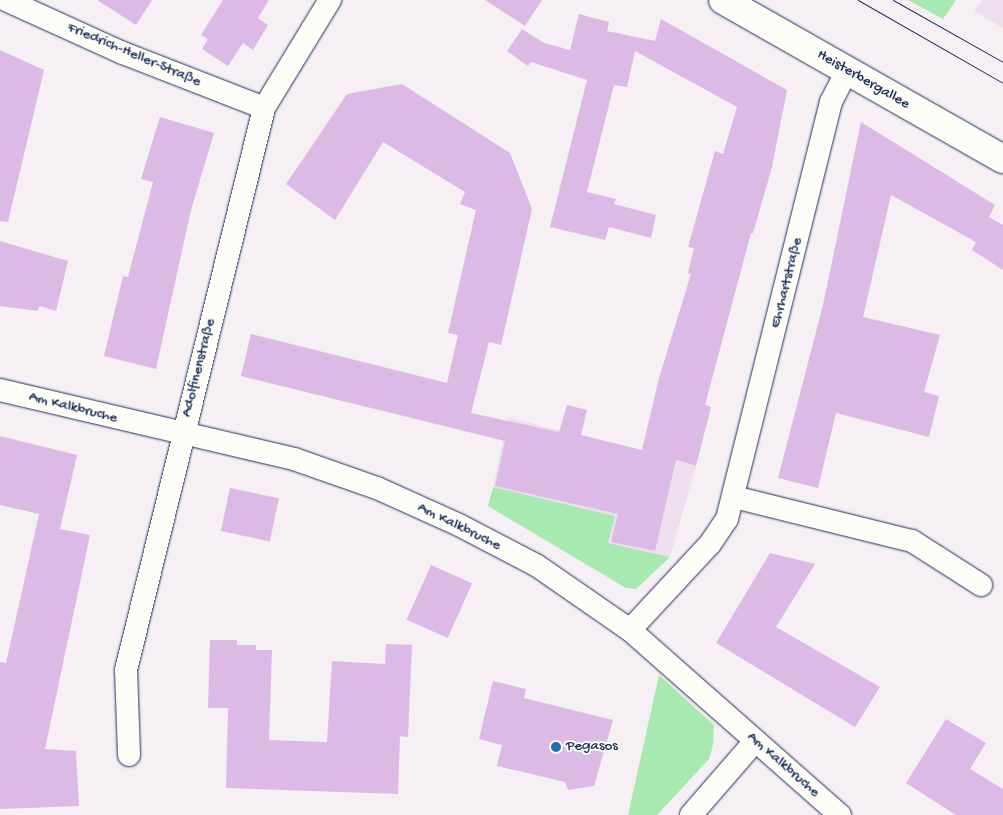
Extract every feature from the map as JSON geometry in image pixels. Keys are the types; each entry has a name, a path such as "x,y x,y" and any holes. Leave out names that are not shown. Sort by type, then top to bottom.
{"main road":[{"name":"Heisterbergallee","path":"724,0 1003,159"}],"street":[{"name":"Friedrich-Heller-Straße","path":"6,0 123,53 264,108"},
{"name":"Adolfinenstraße","path":"129,755 126,670 182,434 264,108 330,0"},
{"name":"Ehrhartstraße","path":"630,630 710,544 728,519 831,102 847,71"},
{"name":"Am Kalkbruche","path":"0,390 294,460 377,488 459,524 536,565 630,630 840,815"},
{"path":"734,497 912,541 981,585"},
{"path":"692,815 755,740"}],"shaded area":[{"path":"982,0 1003,0 1003,28 974,11"},
{"path":"508,417 696,466 670,557 608,543 615,516 493,487"}],"green space":[{"path":"908,0 956,0 943,19"},
{"path":"493,487 615,516 608,543 670,557 636,589 626,588 488,506"},
{"path":"659,675 714,725 713,745 709,759 657,815 628,815"}],"building":[{"path":"97,0 152,0 136,25"},
{"path":"223,0 269,0 258,18 268,25 253,50 243,43 228,66 202,49 208,39 201,35"},
{"path":"485,0 542,0 525,26"},
{"path":"579,14 609,22 607,31 655,41 661,19 787,90 772,167 753,233 751,233 705,405 711,407 696,466 676,460 655,551 611,542 618,514 495,486 505,441 241,376 251,334 447,383 458,335 448,333 476,210 460,204 465,192 383,142 335,220 286,184 347,94 402,84 510,153 532,209 501,345 489,342 471,413 559,432 567,405 587,410 581,435 642,450 659,378 691,274 688,273 694,248 688,247 715,151 723,154 737,107 635,51 627,87 614,85 587,192 616,199 614,204 656,215 651,238 609,227 605,240 550,227 587,80 531,62 528,66 507,51 522,29 544,43 570,50"},
{"path":"0,50 44,70 8,222 0,221"},
{"path":"160,117 214,133 191,210 156,369 104,356 123,276 128,277 153,182 141,179"},
{"path":"861,122 995,205 989,217 1003,225 1003,270 972,250 976,242 891,195 863,317 940,335 924,392 939,396 929,437 836,413 818,488 778,478 823,305"},
{"path":"0,241 68,261 56,311 40,306 37,311 0,306"},
{"path":"0,436 77,455 60,529 90,535 45,749 76,751 79,806 0,809 0,662 6,663 39,514 0,505"},
{"path":"230,488 279,498 270,541 221,531"},
{"path":"770,553 815,564 776,627 880,687 855,727 716,643"},
{"path":"431,565 472,583 448,638 407,620"},
{"path":"210,640 237,640 237,645 256,645 256,650 272,650 269,740 327,742 332,661 385,664 386,644 412,645 408,737 400,736 398,794 226,788 228,708 208,708"},
{"path":"493,681 526,689 524,698 613,720 594,786 568,790 565,782 497,766 502,745 479,739"},
{"path":"946,719 986,743 970,769 1003,789 1003,815 956,815 906,783"}],"tram line":[{"path":"858,0 1003,83"},
{"path":"893,0 1003,62"}],"place":[{"name":"Pegasos","path":"556,747"}]}
